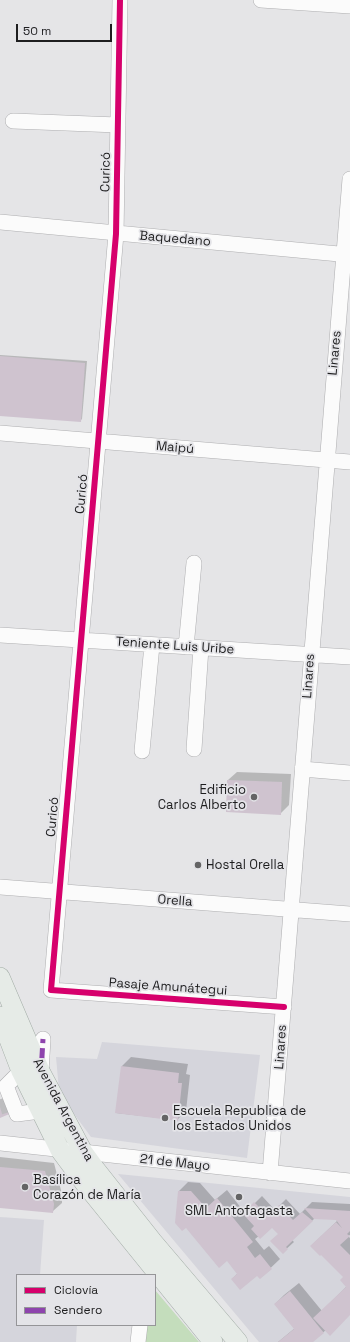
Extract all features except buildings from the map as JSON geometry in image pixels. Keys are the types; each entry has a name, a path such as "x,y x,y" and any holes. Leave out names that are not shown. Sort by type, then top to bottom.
{"main road":[{"name":"Avenida Argentina","path":"0,977 41,1073 83,1152 153,1242 238,1342"},
{"name":"Avenida Argentina","path":"0,1016 21,1071 60,1150 145,1267"},
{"name":"Avenida Argentina","path":"156,1279 214,1342"}],"street":[{"name":"Curicó","path":"51,990 58,892 116,234 120,0"},
{"path":"261,0 350,6"},
{"path":"13,121 118,125"},
{"name":"Linares","path":"270,1173 326,460 344,333 350,179"},
{"name":"Baquedano","path":"0,222 347,255"},
{"name":"Maipú","path":"0,434 350,462"},
{"path":"186,647 194,563"},
{"name":"Teniente Luis Uribe","path":"0,635 350,657"},
{"path":"142,751 152,645"},
{"path":"194,749 201,648"},
{"path":"302,769 350,773"},
{"name":"Orella","path":"0,887 350,914"},
{"name":"Pasaje Amunátegui","path":"51,990 284,1007"},
{"path":"41,1073 44,1039"},
{"path":"21,1071 6,1086 11,1103 17,1114 40,1111"},
{"name":"21 de Mayo","path":"0,1143 350,1182"},
{"path":"138,1342 140,1326"}],"shaded area":[{"name":"Escuela Republica de los Estados Unidos","path":"102,1042 260,1055 247,1158 91,1137 63,1099 59,1090 56,1057 97,1059"},
{"path":"118,1174 350,1197 350,1342 259,1342"},
{"path":"0,1217 44,1220 40,1274 16,1274 16,1326 77,1326 76,1342 0,1342"}],"green space":[{"path":"156,1291 199,1342 143,1342 144,1326 156,1326"}],"tunnel":[{"path":"0,1107 10,1104"}],"marked path":[{"path":"41,1073 43,1039"}],"cycle path":[{"path":"120,0 116,234 51,990 284,1007"}],"place":[{"name":"Edificio Carlos Alberto","path":"254,797"},
{"name":"Hostal Orella","path":"198,865"},
{"name":"Escuela Republica de los Estados Unidos","path":"165,1118"},
{"name":"Basílica Corazón de María","path":"25,1187"},
{"name":"SML Antofagasta","path":"239,1197"}]}
